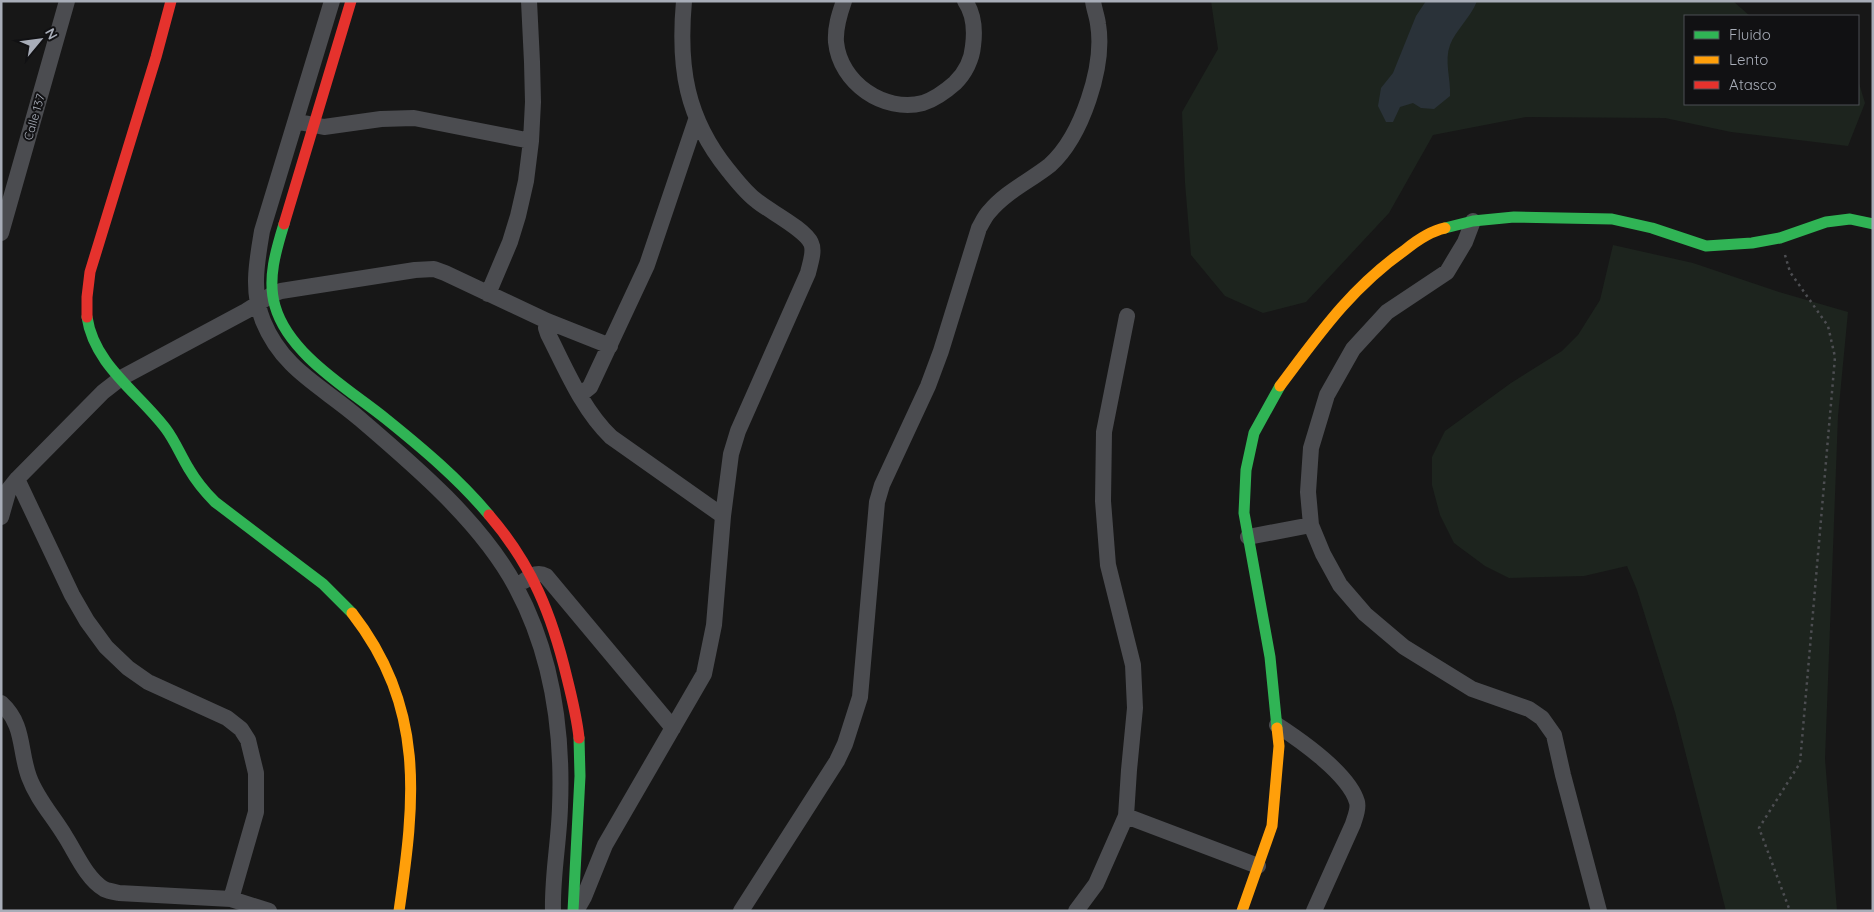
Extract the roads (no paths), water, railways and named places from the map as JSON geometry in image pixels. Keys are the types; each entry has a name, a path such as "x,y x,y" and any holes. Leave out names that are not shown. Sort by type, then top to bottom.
{"street":[{"name":"Calle 137","path":"1,233 67,1"},
{"path":"171,1 156,57 90,272 86,296 88,323 98,349 166,428 193,476 205,492 215,502 332,592 358,620 375,644 393,680 405,723 411,762 412,794 406,862 399,911"},
{"path":"332,1 262,231 255,267 258,304 274,343 297,371 358,417 420,473 486,540 516,587 540,643 555,706 560,744 560,808 552,911"},
{"path":"351,1 315,126 277,246 274,261 273,294 277,312 303,350 442,467 503,532 532,576 548,609 558,639 574,704 580,750 572,911"},
{"path":"488,294 510,242 526,181 531,140 532,62 529,1"},
{"path":"576,911 584,897 605,845 704,674 714,625 723,516 731,454 738,431 808,273 812,253 811,243 803,233 756,201 735,179 715,154 696,120 684,76 682,28 684,1"},
{"path":"844,1 837,21 836,43 842,64 856,84 875,98 899,104 923,103 945,93 962,76 972,54 975,30 970,3"},
{"path":"741,911 837,761 845,744 860,697 877,502 882,485 928,386 941,351 979,228 988,212 1002,198 1050,165 1073,137 1083,115 1094,83 1098,59 1098,25 1093,1"},
{"path":"297,121 324,127 381,119 414,118 531,140"},
{"path":"580,395 590,387 647,265 696,120"},
{"path":"1242,911 1272,826 1279,746 1270,657 1244,513 1246,470 1254,433 1279,388 1324,327 1360,286 1414,243 1440,229 1473,221 1514,217 1612,219 1652,228 1706,246 1752,243 1780,238 1826,222 1850,219 1873,224"},
{"path":"1473,221 1466,242 1447,272 1387,312 1353,349 1327,395 1311,448 1308,492 1310,525 1340,585 1365,614 1404,647 1472,689 1530,709 1542,718 1554,735 1599,911"},
{"path":"1,517 9,489 17,479 103,392 121,378 273,294 291,289 415,270 434,269 547,321 610,346"},
{"path":"1076,911 1096,884 1126,816 1128,770 1135,708 1133,665 1108,565 1103,501 1104,432 1128,316"},
{"path":"547,321 546,328 548,334 598,425 611,437 723,516"},
{"path":"17,479 72,595 87,621 106,647 128,668 148,682 228,718 241,729 248,740 256,773 256,812 230,898"},
{"path":"1248,537 1310,525"},
{"path":"516,587 532,576 541,573 546,576 673,728"},
{"path":"1,703 18,725 28,774 36,794 84,866 104,889 119,893 230,898 269,911"},
{"path":"1277,725 1303,742 1329,765 1351,790 1358,803 1353,824 1314,911"},
{"path":"1126,816 1258,866"}]}
